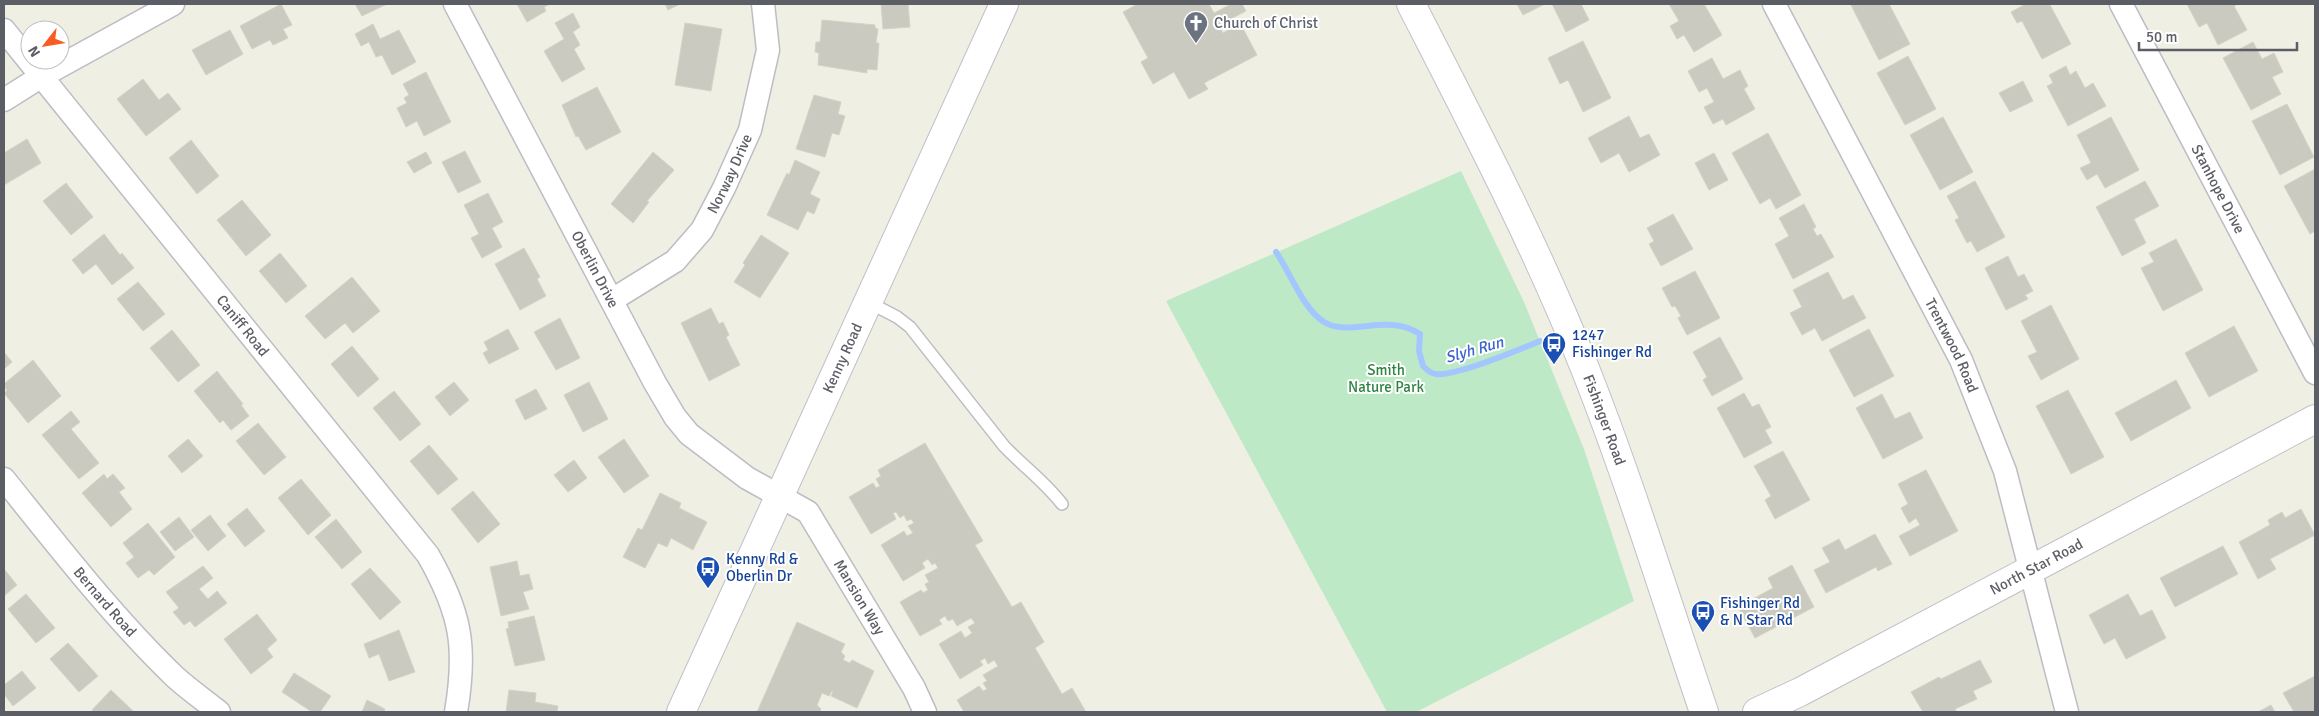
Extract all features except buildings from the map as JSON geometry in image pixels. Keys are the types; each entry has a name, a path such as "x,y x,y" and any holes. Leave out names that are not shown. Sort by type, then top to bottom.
{"main road":[{"name":"Kenny Road","path":"680,712 1004,4"},
{"name":"Fishinger Road","path":"1411,4 1490,156 1545,274 1584,367 1638,516 1704,712"},
{"name":"North Star Road","path":"1757,712 1800,692 2315,419"}],"street":[{"path":"4,100 42,76 173,4"},
{"name":"Oberlin Drive","path":"455,4 655,384 675,417 689,434 747,478 779,495"},
{"name":"Norway Drive","path":"612,300 675,262 702,230 724,188 750,130 768,50 763,4"},
{"name":"Trentwood Road","path":"1774,4 1961,360 2005,471 2067,712"},
{"name":"Stanhope Drive","path":"2121,4 2315,373"},
{"name":"Caniff Road","path":"4,30 423,549 444,583 454,606 460,632 461,678 456,712"},
{"name":"Bernard Road","path":"4,479 82,574 175,677 219,712"},
{"name":"Mansion Way","path":"779,495 808,512 914,688 925,712"}],"lane":[{"path":"868,302 898,317 910,327 1004,446 1021,464 1050,488 1062,504"}],"green space":[{"name":"Smith Nature Park","path":"1461,171 1524,302 1584,449 1634,601 1416,712 1387,712 1166,301"}],"waterway":[{"name":"Slyh Run","path":"1276,252 1303,299 1316,316 1324,322 1345,328 1395,325 1420,334 1419,351 1423,366 1434,374 1445,374 1472,367 1540,341"}],"place":[{"name":"Church of Christ","path":"1196,44"},
{"name":"1247 Fishinger Rd","path":"1554,365"},
{"name":"Kenny Rd & Oberlin Dr","path":"708,589"},
{"name":"Fishinger Rd & N Star Rd","path":"1703,633"}]}
